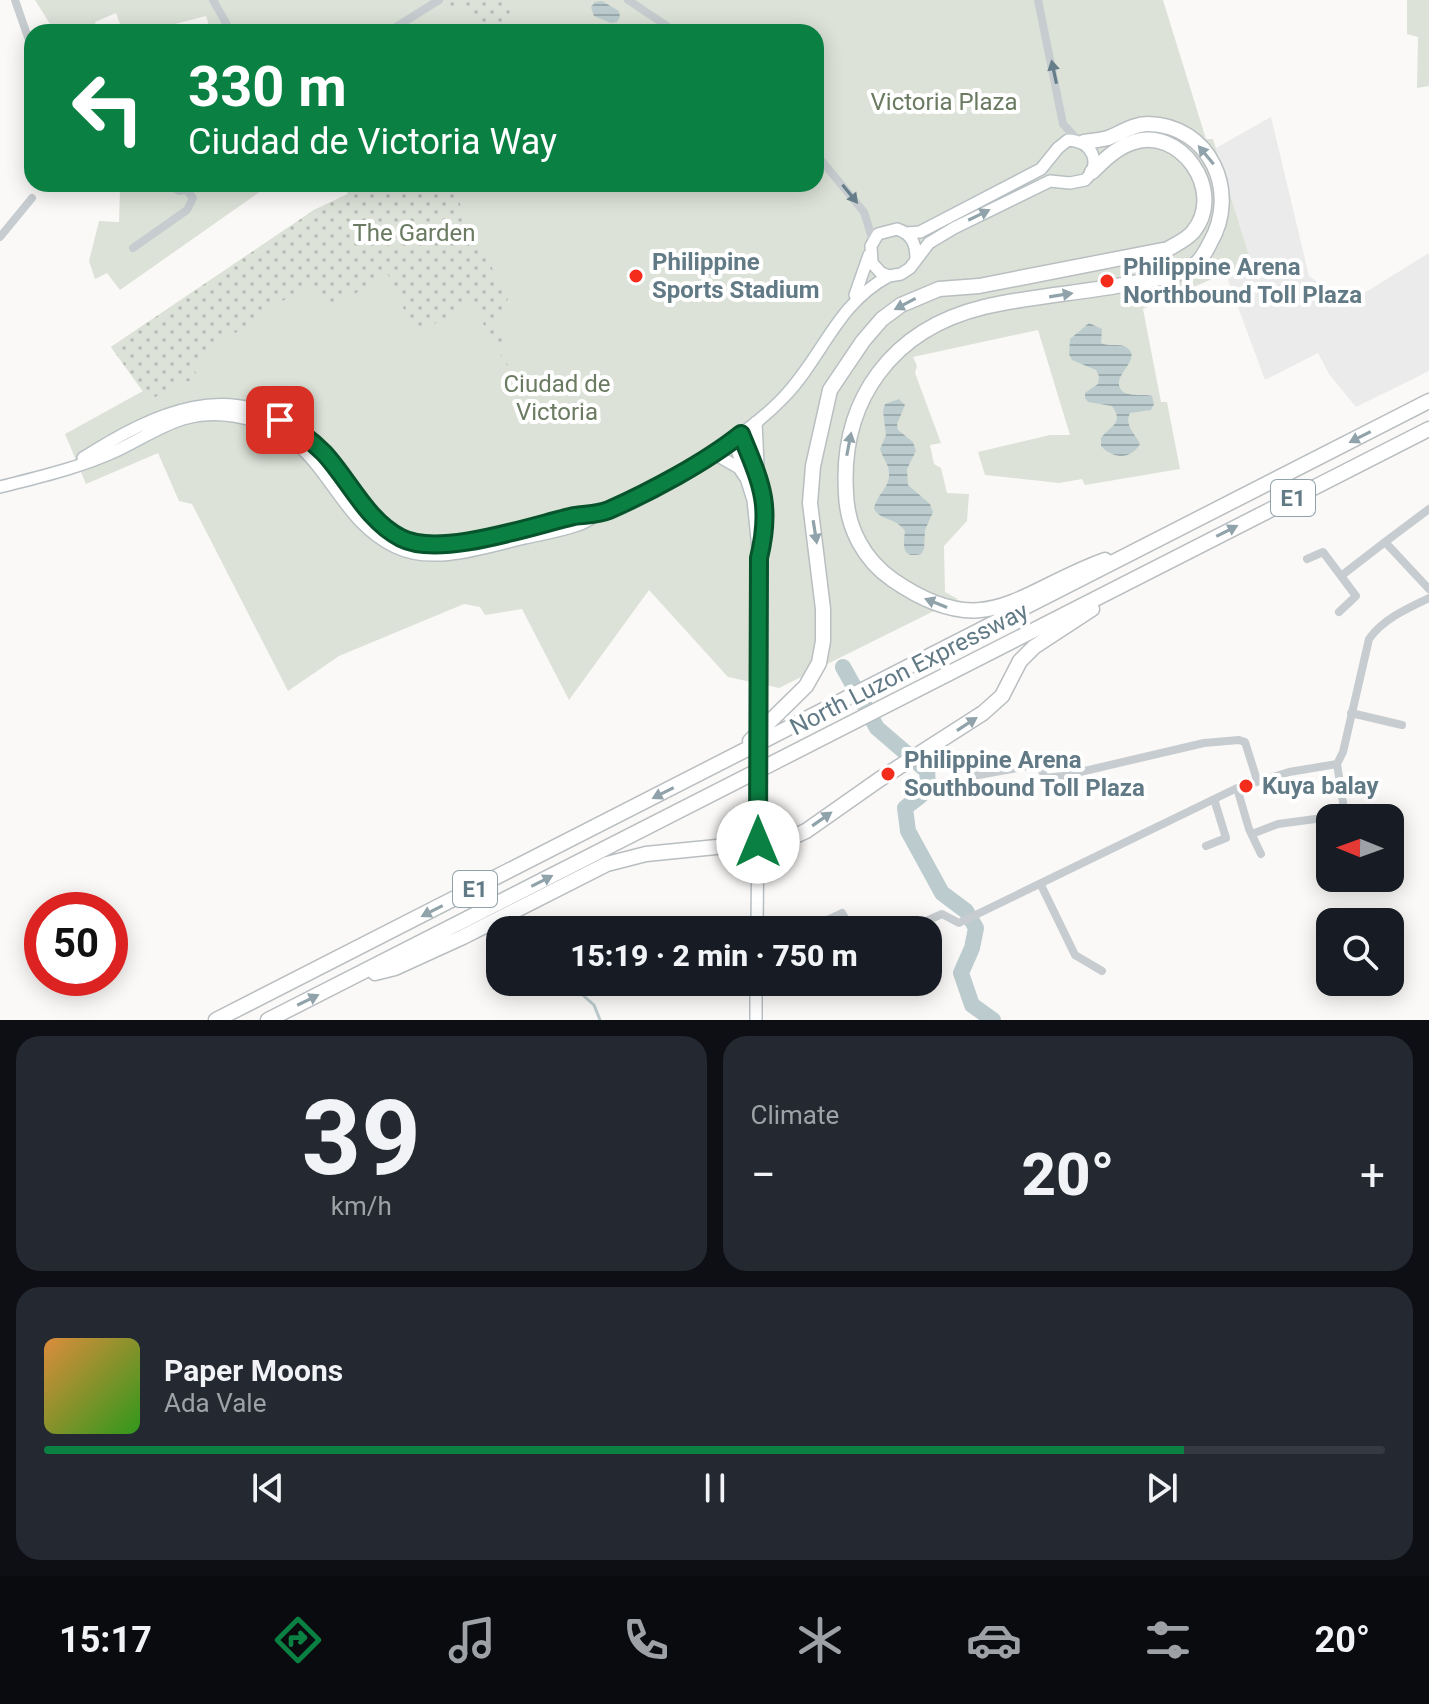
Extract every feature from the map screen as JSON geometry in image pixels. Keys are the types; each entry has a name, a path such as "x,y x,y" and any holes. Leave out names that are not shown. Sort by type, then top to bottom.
{"highway":[{"path":"1081,141 1106,138 1146,124 1173,129 1195,143 1212,160 1223,195 1223,211 1210,244 1198,262 1178,273 1107,288 984,307 949,319 917,335 892,355 862,398 845,472 850,522 858,540 884,574 939,605 955,610 1001,608 1082,569 1166,538"},
{"path":"733,758 806,686 819,663 823,609 810,503 817,441 830,390 856,350 882,319 901,305 939,289 979,286 1168,249 1192,233 1205,208 1202,178 1187,159 1162,143 1134,141 1111,154 1092,172"},
{"name":"North Luzon Expressway","path":"216,1020 880,684 1429,401"},
{"name":"North Luzon Expressway","path":"268,1020 1429,429"},
{"path":"348,981 408,962 607,864 646,854 786,840 806,831 983,713 1002,696 1020,661 1034,647 1157,566"}],"main road":[{"path":"851,303 889,276 906,272 929,243 954,228 1050,181 1080,182 1092,172 1094,156 1081,141 1068,140 1041,169 920,232 906,233"},
{"path":"0,487 63,471 113,439 172,411 204,405 280,420 307,437 324,453 381,531 415,544 471,546 576,516 598,514 640,494 738,437 784,397 809,365 851,303 878,234 897,229 906,233 914,243 916,259"},
{"path":"871,246 875,268 889,276"},
{"path":"756,422 753,478 759,558 757,916"},
{"path":"738,437 753,478"},
{"path":"713,453 753,478"},
{"path":"756,996 756,1020"}],"street":[{"path":"15,0 24,26"},
{"path":"213,0 226,24"},
{"path":"401,24 439,0"},
{"path":"628,0 664,24"},
{"path":"1038,0 1063,124 1081,141"},
{"path":"824,164 864,212 871,246"},
{"path":"133,248 187,210 193,198 191,192"},
{"path":"0,237 32,198"},
{"path":"1341,576 1429,509"},
{"path":"1385,542 1429,589"},
{"path":"1307,559 1323,552 1356,596 1339,612"},
{"path":"1344,804 1337,764 1343,752 1369,639 1386,623 1429,598"},
{"path":"1351,713 1402,725"},
{"path":"973,776 1039,764 1045,778 1063,776 1204,743 1239,740 1245,744 1257,780"},
{"path":"938,916 942,914 962,922 1237,788 1257,780 1337,764"},
{"path":"1237,788 1261,854"},
{"path":"1206,846 1226,838 1214,799"},
{"path":"1252,834 1286,822 1316,819"},
{"path":"1041,885 1075,955 1102,971"}],"shaded area":[{"path":"602,1 619,11 617,22 611,23 594,16 591,7 595,2"},
{"path":"1271,117 1309,276 1348,303 1429,253 1429,371 1356,407 1329,374 1318,353 1265,380 1225,272 1251,262 1216,148"},
{"path":"1089,323 1102,329 1101,343 1126,347 1132,355 1119,380 1121,389 1128,394 1152,396 1154,404 1151,410 1130,413 1129,426 1140,444 1127,455 1116,455 1101,446 1101,438 1116,421 1116,412 1112,406 1088,402 1085,393 1098,384 1099,376 1096,370 1072,360 1069,354 1070,339"},
{"path":"899,399 905,405 897,424 898,430 913,442 916,451 907,469 908,485 930,504 933,512 925,530 924,549 921,554 915,555 905,550 905,531 874,509 889,478 880,449 886,435 883,411 885,404"}],"green space":[{"name":"Ciudad de Victoria","path":"35,0 1163,0 1206,139 1213,139 1251,262 1143,309 1161,402 1167,402 1180,469 1085,485 1082,479 1059,483 985,475 978,452 1050,435 1070,435 1038,330 913,357 917,366 915,373 941,443 930,445 934,464 941,468 947,493 969,494 967,521 944,546 945,592 958,599 779,688 728,677 649,590 569,700 522,609 485,615 480,607 464,604 339,656 288,691 192,504 179,501 158,453 86,484 65,434 143,391 111,347 314,210 347,192 824,192 824,24 208,24 206,16 175,24 120,24 116,13 96,24 50,24"},
{"path":"448,0 513,0 508,18 510,24 474,24 463,4 453,9"},
{"path":"1407,0 1429,0 1429,86 1417,88 1418,37 1407,34"},
{"path":"120,192 260,192 120,290 107,273 95,279 89,261 99,221 119,222"},
{"name":"The Garden","path":"457,192 465,223 509,296 502,314 492,321 505,345 502,351 510,371 472,304 415,334 388,274 328,310 311,282 192,362 197,377 149,400 111,347 314,210 348,194"}],"waterway":[{"path":"843,667 877,728 927,771 926,790 905,808 908,831 942,893 966,911 976,928 972,948 961,973 972,1005 993,1020"},
{"path":"584,996 594,1005 600,1020"}],"place":[{"name":"Philippine Sports Stadium","path":"636,276"},
{"name":"Philippine Arena Northbound Toll Plaza","path":"1107,281"},
{"name":"Philippine Arena Southbound Toll Plaza","path":"888,774"},
{"name":"Kuya balay","path":"1246,786"}],"route":[{"path":"280,420 307,437 324,453 385,527 415,544 432,545 470,540 589,513 598,514 665,481 741,434 759,476 764,499 765,533 759,558 758,842"}],"park label":[{"name":"Victoria Plaza","path":"944,102"}]}
